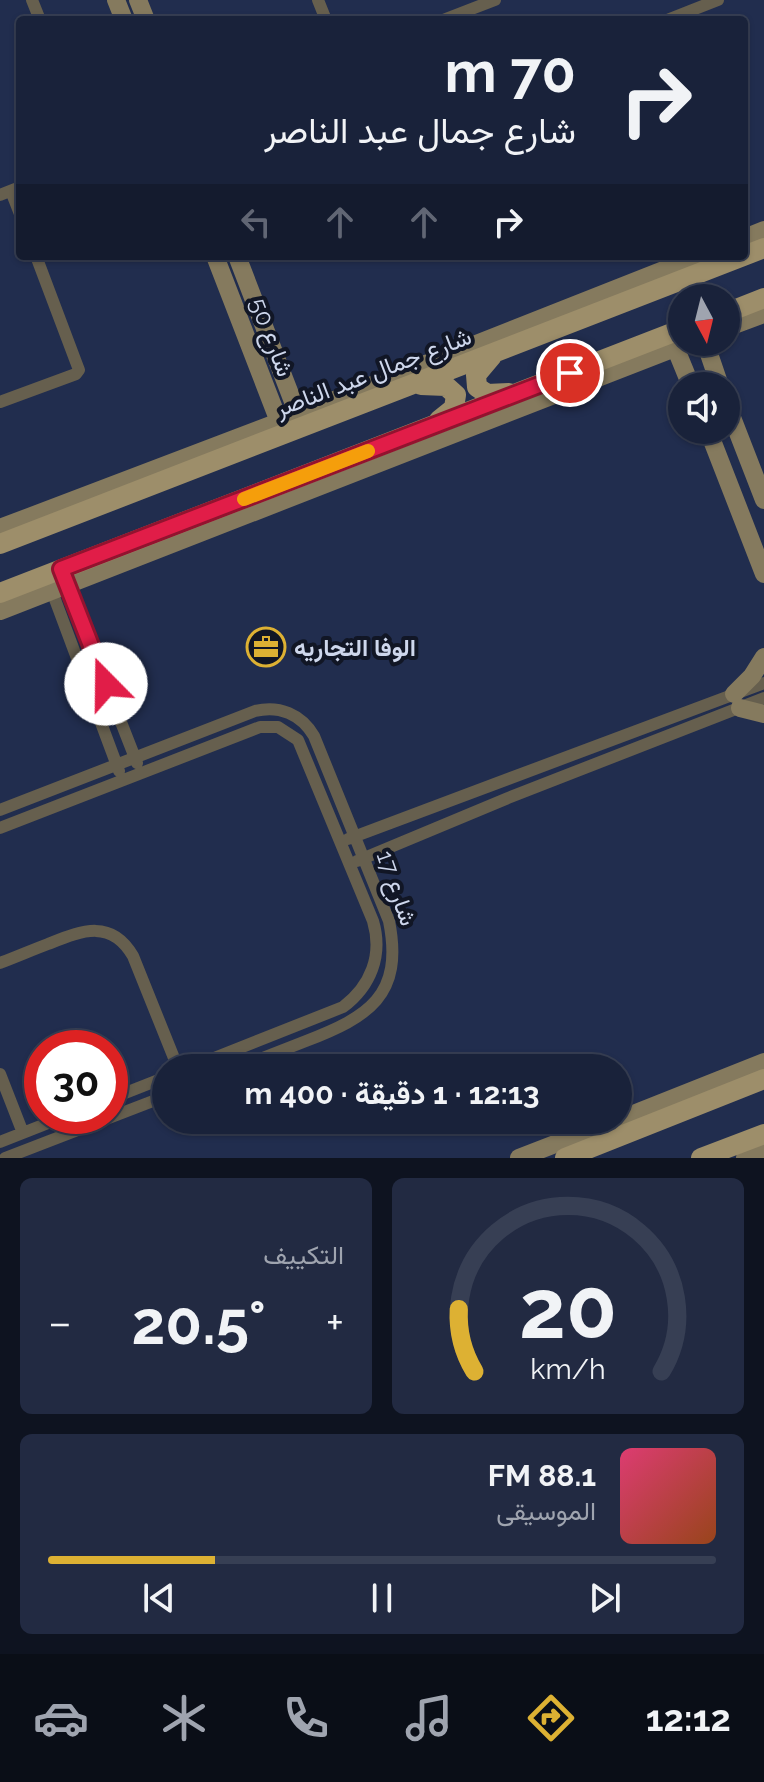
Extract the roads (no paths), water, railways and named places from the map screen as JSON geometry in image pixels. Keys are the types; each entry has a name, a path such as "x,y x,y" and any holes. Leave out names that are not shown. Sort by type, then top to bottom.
{"main road":[{"name":"شارع 50","path":"217,260 291,425"},
{"name":"شارع 50","path":"238,260 291,425"},
{"path":"0,528 291,425 660,280 692,260"},
{"name":"شارع جمال عبد الناصر","path":"0,544 291,425 414,385 495,353 660,280 725,260"},
{"path":"740,307 764,298"},
{"path":"740,323 764,314"},
{"path":"312,482 429,427 520,392 668,342"},
{"path":"0,593 56,580 668,343"},
{"path":"495,353 476,375 477,387 487,394 520,392"},
{"path":"414,385 446,386 456,395 454,408 429,427"},
{"path":"740,438 764,500"},
{"path":"713,444 764,574"},
{"path":"0,611 56,580"},
{"path":"764,657 737,701 764,714"},
{"path":"632,1115 757,1073"},
{"path":"575,1156 757,1073"},
{"path":"519,1158 582,1134"},
{"path":"701,1158 764,1134"},
{"path":"745,1158 764,1151"}],"street":[{"path":"453,16 495,0"},
{"path":"677,16 718,0"},
{"path":"120,10 142,6"},
{"path":"0,402 76,374 79,370 38,260"},
{"path":"56,580 141,773"},
{"path":"56,580 123,780"},
{"path":"351,864 737,701 764,683"},
{"path":"342,841 737,701 764,698"},
{"name":"شارع 17","path":"135,757 261,709 289,712 301,720 314,736 389,921 392,966 381,994 368,1010 351,1023 272,1054"},
{"name":"شارع 17","path":"0,828 254,729 272,726 289,732 298,740 373,921 377,938 374,965 362,989 350,1002 335,1011 225,1054"},
{"path":"110,747 128,740"},
{"path":"0,810 135,757"},
{"path":"0,963 83,931 98,930 113,935 125,944 133,956 172,1054"},
{"path":"0,1074 23,1133 0,1142"},
{"path":"128,1092 152,1082"},
{"path":"5,1158 152,1101"}],"place":[{"name":"الوفا التجاريه","path":"266,647"}]}
